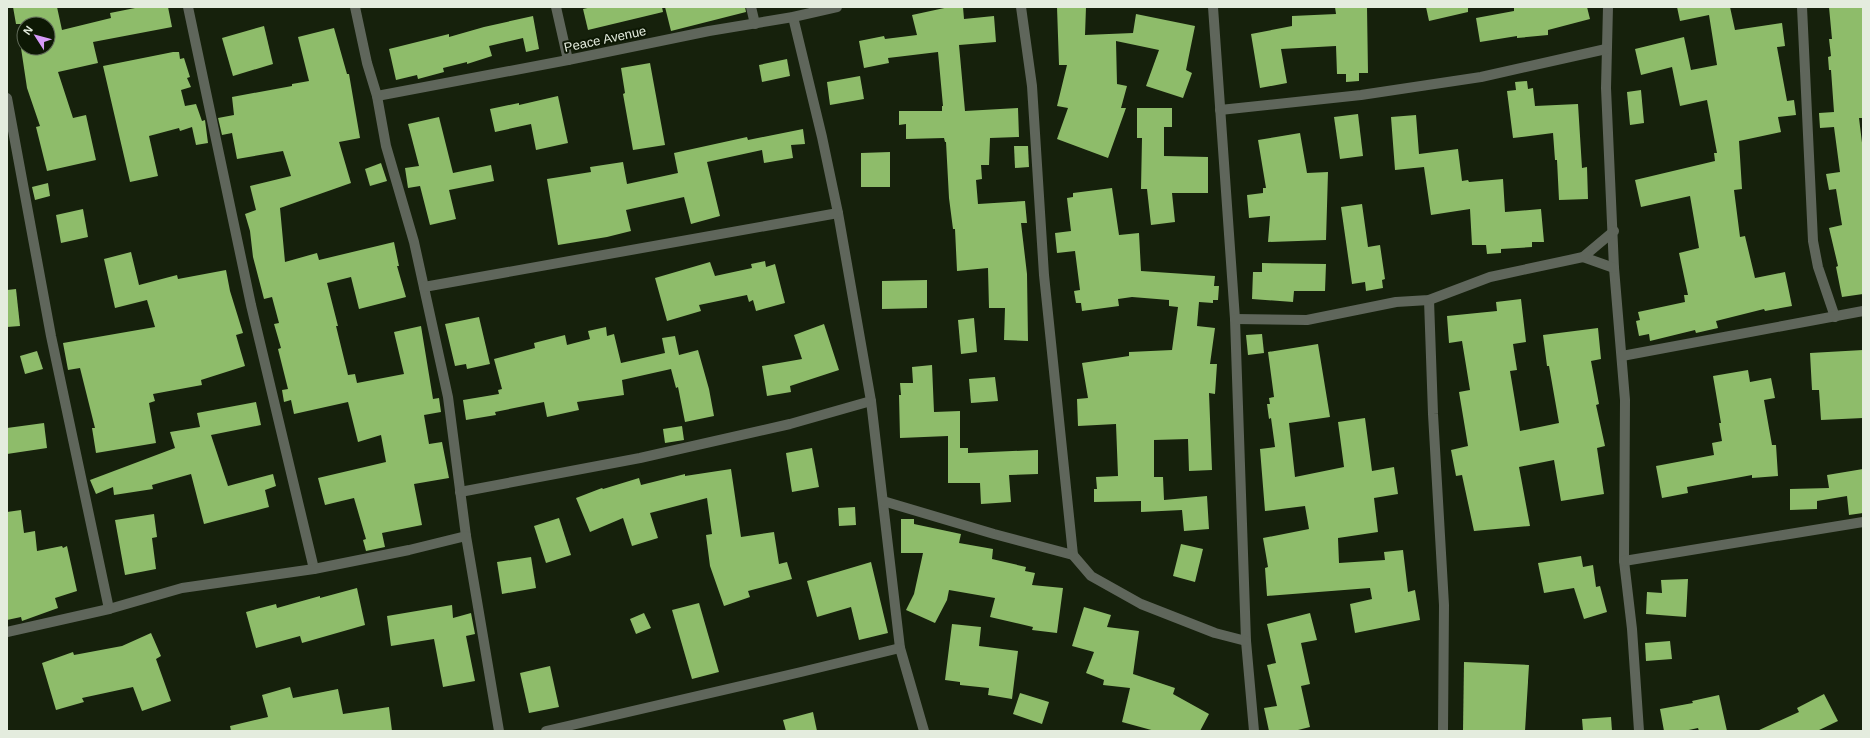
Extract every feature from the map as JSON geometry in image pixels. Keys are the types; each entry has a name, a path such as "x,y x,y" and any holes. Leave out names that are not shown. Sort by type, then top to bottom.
{"street":[{"path":"188,7 251,305 314,568"},
{"path":"355,7 367,63 377,96 386,146 414,242 448,397 466,536 498,731"},
{"path":"556,7 568,60"},
{"path":"751,7 755,24"},
{"name":"Peace Avenue","path":"377,96 568,60 709,31 793,17 837,7"},
{"path":"1021,7 1032,86 1044,276 1073,555"},
{"path":"1212,7 1235,319 1246,641 1254,731"},
{"path":"1608,7 1606,88 1614,231 1614,268 1625,400 1624,561 1632,629 1639,731"},
{"path":"1802,7 1814,241 1818,267 1835,317"},
{"path":"793,17 822,137 838,213 871,401 900,648 924,731"},
{"path":"1220,110 1361,95 1473,78 1606,49"},
{"path":"7,98 51,336 109,609"},
{"path":"424,287 838,213"},
{"path":"1235,319 1307,320 1396,302 1429,300 1490,277 1582,257 1614,231"},
{"path":"1582,257 1614,268"},
{"path":"1429,300 1433,414 1444,605 1443,731"},
{"path":"1622,356 1863,312"},
{"path":"460,492 640,458 790,424 871,401"},
{"path":"883,501 994,534 1073,555 1091,576 1141,604 1215,633 1246,641"},
{"path":"1624,561 1863,522"},
{"path":"7,632 109,609 182,588 314,568 409,550 466,536"},
{"path":"546,731 900,648"}],"building":[{"path":"13,7 57,7 62,30 111,18 110,13 140,7 168,7 172,27 93,42 98,63 58,72 73,118 86,115 96,160 47,171 36,127 40,126 27,88 22,56 56,56 56,16 16,16 16,24"},
{"path":"592,7 662,7 663,12 588,30 583,9"},
{"path":"665,7 745,7 746,12 671,31"},
{"path":"949,7 963,7 964,19 994,16 996,42 959,45 965,111 1018,108 1019,137 990,138 989,165 981,165 982,179 976,180 978,204 1025,201 1027,223 1021,223 1027,274 1028,341 1004,340 1005,308 989,308 988,268 957,271 955,229 953,229 949,198 946,142 944,138 906,139 906,124 899,125 899,111 942,111 943,106 938,52 888,58 889,63 864,68 859,41 884,36 885,39 917,35 912,15"},
{"path":"1057,7 1086,7 1085,35 1133,33 1136,14 1195,26 1186,70 1192,73 1183,98 1146,86 1159,50 1116,41 1117,84 1127,86 1121,108 1126,108 1108,158 1057,139 1068,108 1057,106 1067,65 1059,65"},
{"path":"1335,7 1367,7 1368,73 1359,73 1359,81 1346,82 1346,74 1337,74 1336,46 1281,49 1287,83 1260,88 1251,34 1292,26 1292,16 1336,14"},
{"path":"1426,7 1468,7 1468,12 1429,21"},
{"path":"1514,7 1587,7 1590,19 1548,30 1548,35 1517,38 1517,36 1480,42 1476,18 1514,11"},
{"path":"1677,7 1730,7 1735,30 1782,23 1785,46 1777,47 1787,101 1794,100 1796,115 1778,117 1781,132 1739,141 1742,189 1734,190 1740,237 1745,236 1755,278 1785,272 1792,306 1765,311 1764,309 1716,321 1718,328 1696,333 1695,330 1650,341 1649,334 1639,336 1636,321 1640,320 1638,312 1685,302 1684,295 1688,295 1679,253 1699,248 1690,196 1641,207 1635,180 1715,161 1714,153 1717,153 1707,100 1680,106 1672,67 1641,75 1635,49 1684,37 1691,70 1717,65 1709,15 1680,21"},
{"path":"1829,7 1863,7 1863,118 1859,118 1863,151 1863,294 1842,297 1836,267 1838,266 1829,228 1842,225 1836,189 1829,190 1826,174 1840,172 1834,127 1820,128 1819,113 1834,112 1831,70 1829,70 1828,57 1831,56 1829,39 1832,39"},
{"path":"533,16 539,49 526,52 523,38 489,46 492,56 467,64 467,62 443,68 444,72 418,79 417,75 396,80 389,49 449,34 449,37 484,27"},
{"path":"264,26 273,64 233,76 222,38"},
{"path":"334,28 347,74 349,74 360,138 339,142 351,183 280,208 285,262 317,253 319,260 394,242 399,266 397,266 406,297 359,309 351,277 327,283 338,326 336,326 348,375 355,374 357,383 404,374 394,332 421,326 433,399 439,398 441,412 424,415 429,444 442,442 449,478 414,484 422,525 382,533 385,547 366,551 363,540 366,539 354,498 325,505 318,478 386,462 381,435 358,442 348,402 294,414 291,400 284,402 282,390 288,389 278,349 281,348 274,324 279,323 272,297 264,299 253,257 250,231 245,214 256,210 250,186 291,176 283,151 237,159 232,133 222,135 218,118 234,115 232,97 292,86 292,84 309,81 298,37"},
{"path":"179,52 180,59 184,58 190,77 187,78 191,87 181,90 185,106 196,104 202,121 205,120 208,143 196,145 192,127 180,131 179,128 149,136 158,176 130,182 103,66"},
{"path":"787,59 790,76 762,82 759,65"},
{"path":"650,63 665,145 633,150 623,94 625,93 621,68"},
{"path":"860,76 864,99 830,105 827,82"},
{"path":"1527,81 1528,89 1533,88 1535,106 1578,104 1582,168 1587,167 1588,199 1559,200 1557,160 1555,160 1553,133 1513,138 1507,91 1516,90 1515,82"},
{"path":"1641,90 1644,123 1630,125 1627,92"},
{"path":"558,96 568,143 536,150 531,124 495,132 490,109 519,103 519,105"},
{"path":"1137,108 1172,108 1172,127 1164,127 1164,156 1208,157 1208,193 1172,193 1175,222 1151,225 1147,189 1141,189 1142,138 1137,138"},
{"path":"1358,114 1363,156 1340,159 1334,117"},
{"path":"1416,115 1419,154 1458,149 1462,181 1468,180 1469,182 1503,179 1505,212 1541,209 1544,242 1532,242 1532,247 1501,249 1501,253 1487,254 1486,245 1472,245 1470,209 1431,215 1424,167 1395,170 1391,117"},
{"path":"439,117 453,173 491,165 494,181 449,190 456,219 430,225 420,186 408,188 405,168 419,166 408,124"},
{"path":"803,129 805,144 791,145 793,158 764,163 762,150 707,162 720,216 691,224 684,197 626,210 631,231 607,237 558,245 547,179 591,172 590,167 623,162 627,184 678,173 674,153 747,137 748,140"},
{"path":"1300,133 1307,173 1328,172 1326,240 1268,242 1270,216 1249,218 1247,195 1263,193 1263,188 1266,188 1258,140"},
{"path":"1014,146 1028,146 1029,167 1015,168"},
{"path":"890,152 890,187 861,187 861,153"},
{"path":"381,163 387,181 370,186 365,169"},
{"path":"48,183 50,196 35,200 32,187"},
{"path":"1112,188 1119,235 1139,233 1141,271 1215,276 1214,286 1219,286 1218,300 1213,300 1213,303 1199,302 1197,326 1215,328 1210,364 1217,364 1215,394 1209,393 1212,470 1189,471 1188,439 1154,440 1154,477 1163,477 1164,500 1207,496 1209,529 1184,531 1182,510 1141,512 1141,501 1094,502 1094,489 1097,489 1096,477 1118,476 1116,424 1078,426 1077,399 1088,398 1082,363 1129,356 1129,352 1172,350 1178,307 1169,306 1169,300 1132,297 1118,299 1119,306 1082,311 1081,303 1076,303 1074,291 1080,290 1075,251 1057,253 1055,233 1071,231 1067,198 1073,197 1073,193"},
{"path":"1362,204 1368,247 1380,245 1385,279 1382,280 1383,288 1366,291 1365,282 1352,284 1341,207"},
{"path":"83,209 88,237 61,243 56,215"},
{"path":"131,252 139,285 177,275 178,279 226,270 230,291 243,333 236,335 245,366 201,380 202,385 153,394 155,401 149,403 156,443 96,453 92,428 95,428 80,368 68,370 63,343 155,327 147,300 115,308 104,259"},
{"path":"765,261 766,267 775,264 785,303 756,311 753,300 749,302 747,295 699,305 701,311 667,321 655,278 710,262 715,276 752,268 751,264"},
{"path":"1262,263 1326,264 1325,291 1294,291 1293,302 1252,299 1253,272 1262,272"},
{"path":"927,280 927,308 882,309 882,281"},
{"path":"16,289 20,326 7,327 7,290"},
{"path":"1521,299 1526,342 1513,344 1517,370 1510,371 1520,431 1559,423 1549,366 1547,366 1543,335 1598,328 1601,359 1591,361 1599,404 1596,405 1605,446 1597,448 1604,494 1561,501 1554,460 1519,467 1530,526 1474,531 1462,475 1456,476 1451,450 1468,446 1459,392 1470,390 1462,341 1449,343 1447,316 1497,311 1496,302"},
{"path":"479,317 490,364 467,369 466,364 455,366 445,324"},
{"path":"974,318 977,352 961,354 958,320"},
{"path":"824,324 839,370 790,386 791,392 767,396 762,366 802,359 794,335"},
{"path":"606,327 607,336 614,334 621,363 665,353 662,338 675,336 679,355 698,350 709,389 714,416 685,422 678,387 676,388 671,369 622,380 624,395 577,402 579,410 547,417 544,402 495,412 496,415 466,420 463,400 499,394 498,390 502,389 494,359 535,348 534,343 565,335 567,345 590,339 588,331"},
{"path":"1262,334 1264,353 1248,355 1246,335"},
{"path":"1318,344 1330,417 1289,423 1295,477 1344,467 1338,422 1365,418 1372,471 1394,467 1398,494 1374,498 1378,532 1338,538 1339,563 1385,560 1384,552 1403,550 1408,592 1415,590 1420,620 1355,633 1350,604 1372,599 1370,588 1267,596 1265,568 1268,567 1263,538 1309,529 1305,506 1265,511 1260,449 1275,447 1271,418 1269,419 1267,404 1270,404 1269,398 1274,397 1268,352"},
{"path":"1863,350 1863,418 1821,420 1819,390 1812,390 1810,353"},
{"path":"37,351 43,369 25,374 20,356"},
{"path":"932,365 934,412 960,411 960,448 968,448 968,453 1038,450 1038,474 1009,475 1011,502 981,504 980,483 948,483 948,436 900,438 900,383 913,383 912,367"},
{"path":"1748,370 1750,382 1771,378 1775,398 1764,400 1772,445 1776,445 1778,476 1752,478 1752,475 1687,487 1688,493 1662,498 1656,466 1714,455 1712,443 1722,441 1719,423 1721,423 1713,376"},
{"path":"995,377 998,401 971,403 969,379"},
{"path":"256,402 261,425 211,435 228,486 273,474 276,486 265,490 269,507 204,524 191,474 152,485 153,489 114,495 113,487 96,494 90,480 175,448 170,432 200,427 197,413"},
{"path":"44,423 47,448 7,454 7,428"},
{"path":"682,426 684,440 665,443 663,429"},
{"path":"812,448 819,487 792,492 786,453"},
{"path":"731,469 741,537 774,532 779,564 787,562 792,579 748,591 750,597 724,606 710,566 706,535 712,534 707,498 650,513 658,538 632,546 623,518 590,532 576,498 602,488 603,489 639,478 641,485 685,474 685,476"},
{"path":"1863,469 1863,513 1849,515 1847,496 1817,501 1817,509 1790,510 1790,489 1829,488 1827,475"},
{"path":"855,507 856,525 839,526 838,508"},
{"path":"21,510 24,533 35,531 37,551 62,546 63,548 67,546 77,591 55,598 58,608 22,621 21,617 7,620 7,512"},
{"path":"154,514 157,537 152,538 156,569 125,575 115,520"},
{"path":"559,518 571,555 546,563 534,526"},
{"path":"901,519 914,519 914,524 961,534 959,543 993,549 992,559 1026,567 1025,571 1035,573 1032,585 1063,588 1057,633 1032,630 1033,627 990,617 995,598 949,590 947,600 935,623 906,610 914,594 923,553 901,553"},
{"path":"1181,544 1203,549 1195,582 1173,576"},
{"path":"1581,556 1583,567 1593,565 1596,587 1600,586 1607,612 1584,619 1574,588 1544,593 1538,563"},
{"path":"531,557 536,588 502,594 497,562"},
{"path":"871,562 888,633 859,640 851,607 817,617 807,581"},
{"path":"1688,579 1686,617 1646,614 1647,592 1662,593 1661,580"},
{"path":"357,588 365,625 302,643 300,636 256,648 246,612 276,604 277,608 320,596 320,598"},
{"path":"699,603 719,672 692,679 672,610"},
{"path":"452,605 453,618 471,613 475,634 466,636 475,681 443,687 434,639 391,646 387,616"},
{"path":"1084,607 1111,615 1107,627 1139,631 1133,674 1175,688 1173,694 1209,714 1200,731 1155,731 1122,722 1130,688 1103,685 1104,680 1086,673 1094,652 1072,646"},
{"path":"644,613 651,628 636,634 630,619"},
{"path":"1310,613 1317,640 1301,643 1310,684 1301,686 1310,727 1294,731 1269,731 1264,708 1277,706 1267,665 1276,663 1267,624"},
{"path":"952,624 981,627 979,646 1018,651 1012,699 988,695 989,688 960,685 960,682 945,680"},
{"path":"151,633 161,656 156,659 171,701 142,711 133,687 82,698 84,702 56,710 42,663 73,652 74,655 122,646"},
{"path":"1670,641 1672,659 1646,661 1645,643"},
{"path":"1464,662 1529,665 1525,731 1463,731"},
{"path":"550,666 559,707 529,713 520,673"},
{"path":"290,687 293,698 338,689 343,714 389,707 392,731 231,731 230,726 268,717 262,695"},
{"path":"1020,693 1049,702 1042,724 1013,714"},
{"path":"1824,694 1838,721 1817,731 1757,731 1799,712 1797,708"},
{"path":"1719,695 1727,731 1699,731 1698,728 1684,731 1664,731 1660,709 1693,703 1692,701"},
{"path":"813,712 817,731 786,731 783,720"},
{"path":"1611,717 1612,731 1583,731 1582,719"}]}
